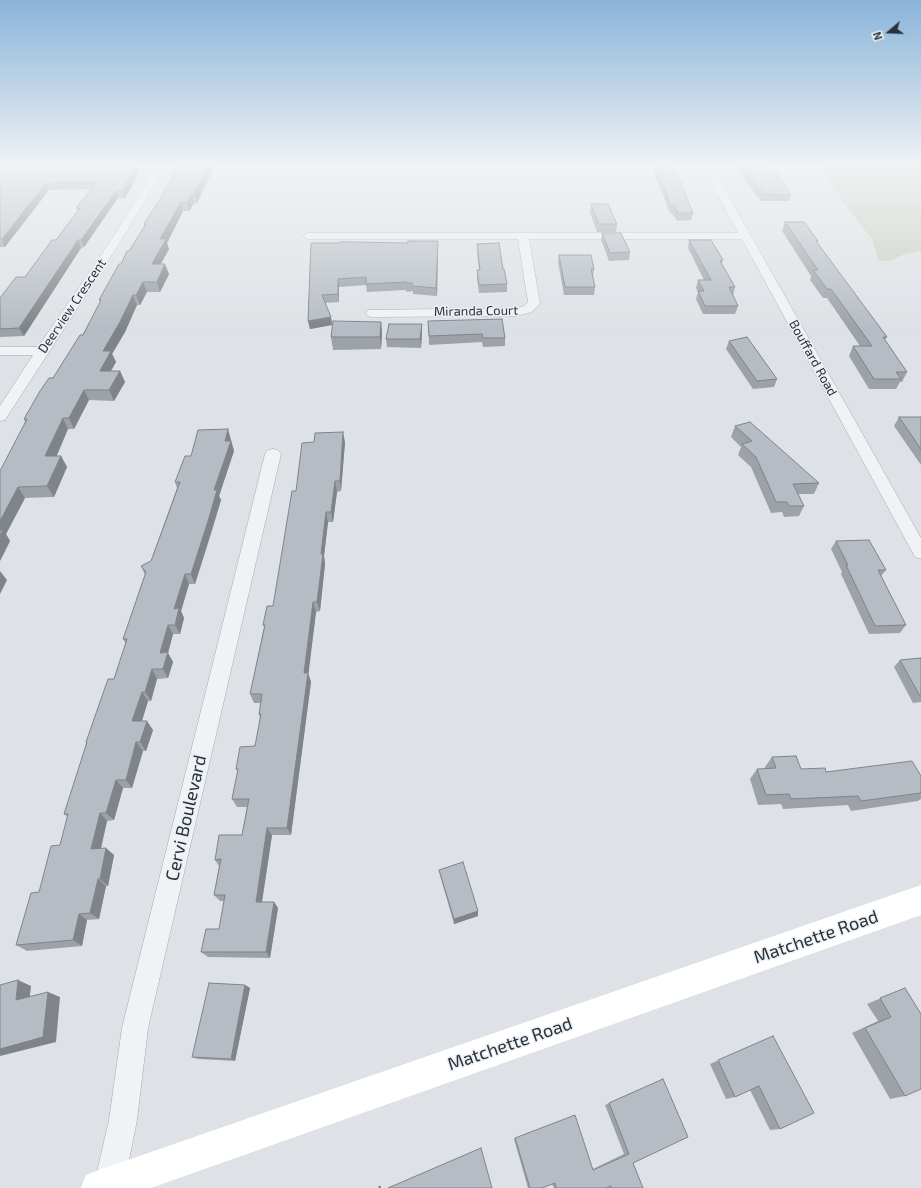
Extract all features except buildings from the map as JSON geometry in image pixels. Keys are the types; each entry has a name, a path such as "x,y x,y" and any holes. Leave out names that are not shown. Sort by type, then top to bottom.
{"street":[{"name":"Deerview Crescent","path":"0,417 129,218"},
{"name":"Bouffard Road","path":"736,218 921,553"},
{"path":"308,236 746,236"},
{"name":"Miranda Court","path":"372,313 516,312 528,309 534,303 523,237"},
{"path":"0,351 42,351"},
{"name":"Cervi Boulevard","path":"104,1186 123,1120 135,1028 273,454"},
{"name":"Matchette Road","path":"104,1186 921,900"}],"green space":[{"path":"856,218 921,218 921,251 905,254 889,261 879,261 872,239"}]}
